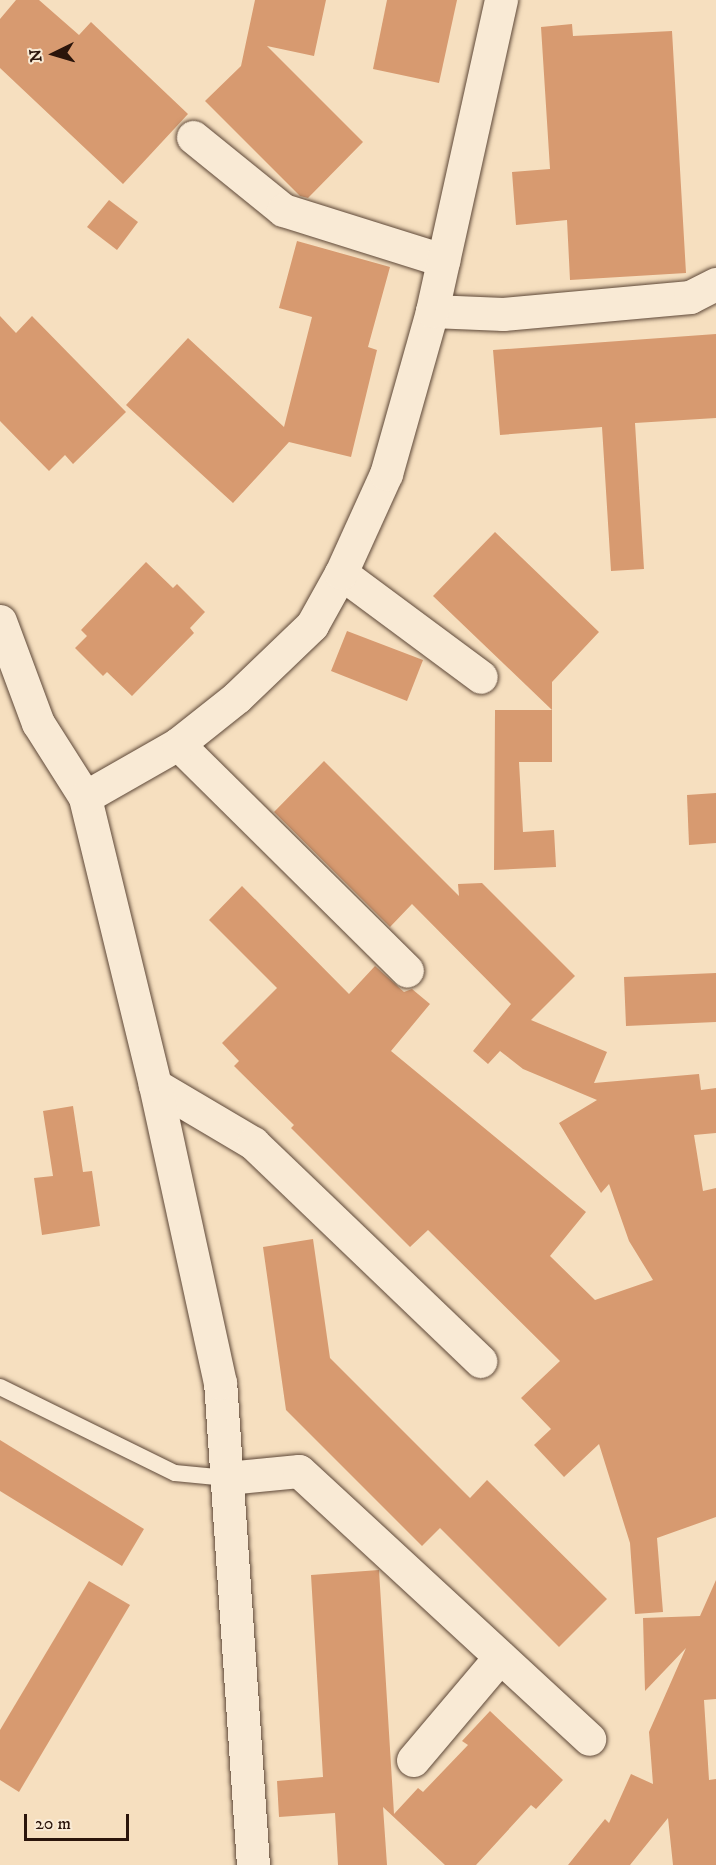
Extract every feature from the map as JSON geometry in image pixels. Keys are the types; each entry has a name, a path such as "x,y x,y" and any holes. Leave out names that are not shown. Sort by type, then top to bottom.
{"street":[{"path":"85,797 178,744 237,697 312,625 341,573 386,474 432,311 501,0"},
{"path":"193,137 283,210 443,260"},
{"path":"432,311 503,314 690,297 716,284"},
{"path":"341,573 481,677"},
{"path":"0,621 38,723 85,797 155,1085 220,1383 253,1865"},
{"path":"178,744 408,971"},
{"path":"155,1085 254,1143 480,1361"},
{"path":"227,1478 299,1471 589,1739"},
{"path":"414,1760 500,1657"}],"lane":[{"path":"0,1387 175,1473 227,1478"}],"building":[{"path":"16,0 39,0 79,35 91,22 188,114 123,184 0,68 0,19"},
{"path":"255,0 326,0 314,56 267,46 363,142 308,198 300,196 205,101 241,66"},
{"path":"387,0 457,0 439,83 373,69"},
{"path":"572,24 573,36 672,31 686,273 570,280 567,220 516,225 512,172 550,169 541,27"},
{"path":"109,200 138,222 117,250 87,227"},
{"path":"297,241 390,267 368,347 377,350 351,457 289,442 233,503 126,405 188,338 284,427 312,317 279,308"},
{"path":"0,316 16,333 32,316 126,412 73,464 65,455 49,471 0,421"},
{"path":"716,334 716,418 635,423 644,569 611,571 602,427 500,435 493,350"},
{"path":"495,532 599,632 552,682 552,710 433,596"},
{"path":"146,562 173,588 177,584 205,612 190,628 194,633 132,696 107,672 103,676 75,648 87,636 81,630"},
{"path":"347,631 423,660 407,701 331,671"},
{"path":"495,710 552,710 552,762 519,762 523,832 554,830 556,867 494,870"},
{"path":"324,761 459,896 458,884 482,883 575,976 531,1020 607,1052 594,1083 699,1074 701,1090 716,1088 716,1133 694,1135 703,1191 716,1188 716,1517 657,1538 663,1612 635,1614 630,1543 599,1444 564,1477 534,1445 551,1429 521,1398 560,1361 428,1230 410,1247 291,1128 294,1125 234,1066 239,1061 222,1043 277,988 209,920 242,886 349,994 375,966 404,992 412,989 430,1004 391,1051 586,1212 550,1256 595,1300 653,1280 629,1241 609,1184 601,1193 559,1123 597,1100 523,1069 500,1051 488,1064 473,1051 511,1004 412,904 390,927 274,812"},
{"path":"716,793 716,843 689,845 687,795"},
{"path":"716,973 716,1022 626,1026 624,977"},
{"path":"73,1106 83,1172 92,1171 100,1226 42,1235 34,1178 53,1176 43,1111"},
{"path":"313,1239 330,1358 470,1498 487,1480 607,1599 559,1647 440,1528 422,1546 286,1410 263,1247"},
{"path":"0,1440 144,1529 122,1566 0,1491"},
{"path":"379,1570 394,1814 418,1788 423,1792 468,1745 462,1741 490,1711 563,1780 536,1809 531,1805 476,1865 445,1865 383,1807 387,1865 338,1865 335,1813 279,1817 277,1781 323,1777 311,1575"},
{"path":"716,1580 716,1699 704,1700 709,1780 716,1779 716,1865 673,1865 668,1818 630,1865 568,1865 605,1819 609,1823 631,1774 653,1784 649,1732 686,1648 645,1691 643,1618 700,1616"},
{"path":"89,1581 130,1605 19,1792 0,1780 0,1730"}]}
